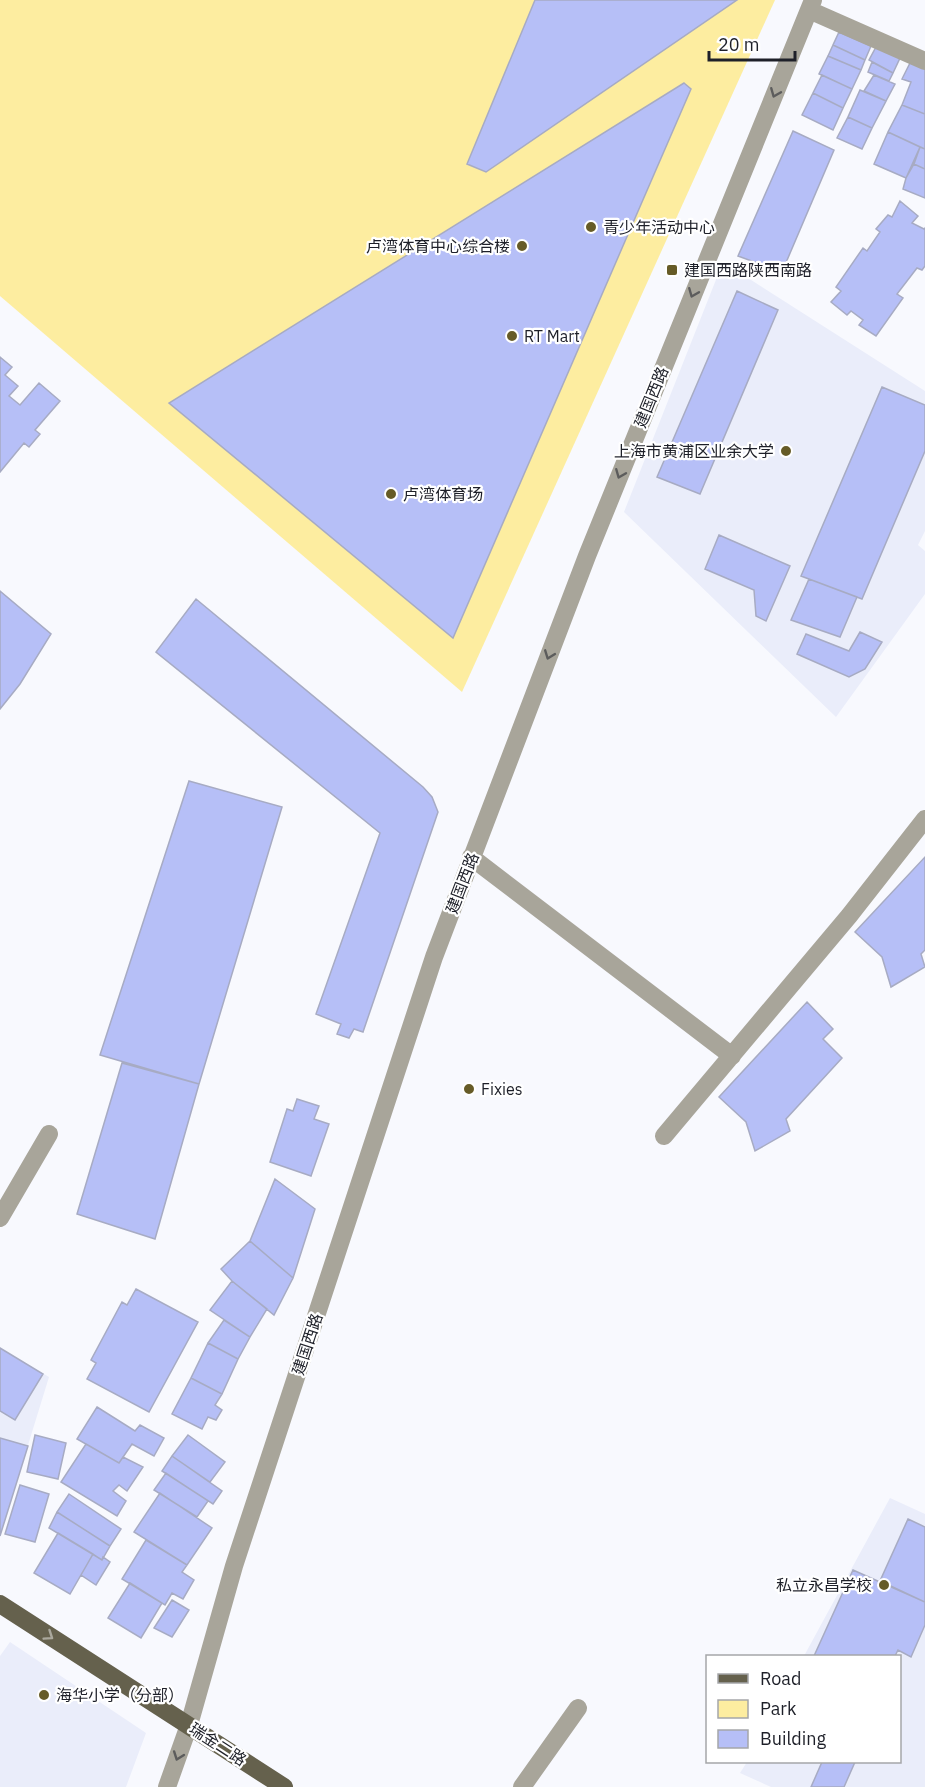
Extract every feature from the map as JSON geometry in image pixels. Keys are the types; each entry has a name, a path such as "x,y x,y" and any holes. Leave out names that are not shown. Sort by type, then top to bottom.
{"main road":[{"name":"瑞金二路","path":"0,1604 284,1787"}],"street":[{"path":"811,5 925,61"},
{"name":"建国西路","path":"166,1787 189,1725 234,1566 434,957 591,545 811,5"},
{"path":"664,1136 842,924 925,819"},
{"path":"471,857 732,1056"},
{"path":"0,1218 49,1134"},
{"path":"522,1787 578,1708"}],"shaded area":[{"name":"上海市黄浦区业余大学","path":"723,262 925,391 925,531 918,545 925,551 925,594 836,717 624,512"},
{"path":"0,1348 49,1377 0,1536"},
{"name":"私立永昌学校","path":"890,1498 925,1514 925,1787 771,1787 740,1773 746,1763 901,1763 901,1655 805,1655"},
{"name":"海华小学（分部）","path":"10,1642 146,1733 126,1787 0,1787 0,1656"}],"green space":[{"name":"卢湾体育场","path":"0,0 775,0 462,692 0,296"}],"building":[{"path":"535,0 737,0 486,172 467,164"},
{"path":"839,32 871,46 865,60 833,45"},
{"path":"833,45 865,60 861,70 828,56"},
{"path":"876,47 900,58 893,73 869,60"},
{"path":"828,56 861,70 852,89 819,74"},
{"path":"911,61 925,67 925,114 902,105 911,82 902,79"},
{"path":"872,62 893,73 889,81 868,72"},
{"path":"822,75 852,89 843,108 813,93"},
{"path":"874,75 895,84 886,101 864,91"},
{"name":"卢湾体育中心综合楼","path":"684,83 691,89 453,638 169,403"},
{"path":"860,90 886,101 872,128 848,117"},
{"path":"813,93 843,108 833,130 802,115"},
{"path":"902,105 925,114 925,149 888,132"},
{"path":"848,117 872,128 862,149 837,138"},
{"path":"793,131 834,150 782,272 738,256"},
{"path":"888,132 920,147 906,178 874,164"},
{"path":"920,147 925,149 925,169 914,164"},
{"path":"914,164 925,169 925,198 903,189"},
{"path":"900,201 918,216 912,223 925,228 925,266 922,270 917,268 897,294 903,298 876,336 859,325 863,320 851,311 847,315 831,302 841,291 836,287 863,248 867,251 880,232 876,229 888,215 892,217"},
{"path":"737,291 778,310 700,494 657,477"},
{"path":"0,357 12,367 5,375 18,386 9,396 20,405 39,383 60,401 35,430 40,434 29,447 24,443 0,472"},
{"path":"882,387 925,405 925,451 862,599 801,576"},
{"path":"719,535 790,566 766,621 756,616 754,590 705,569"},
{"path":"809,579 857,597 840,637 791,620"},
{"path":"0,591 51,634 20,684 0,709"},
{"path":"196,599 423,787 432,797 438,812 363,1032 354,1029 349,1038 337,1034 341,1024 316,1014 380,833 156,652"},
{"path":"860,632 882,642 865,669 849,677 797,654 806,634 849,651"},
{"path":"189,781 282,807 199,1084 100,1055"},
{"path":"925,857 925,950 921,954 925,967 891,987 882,957 855,932"},
{"path":"807,1002 833,1029 823,1039 842,1058 786,1119 790,1131 755,1151 746,1122 719,1097"},
{"path":"122,1063 199,1084 155,1239 77,1214"},
{"path":"297,1099 319,1106 314,1119 329,1124 311,1176 270,1162 287,1109 293,1111"},
{"path":"275,1179 315,1209 293,1278 250,1241"},
{"path":"250,1241 293,1278 274,1315 232,1281 221,1269"},
{"path":"232,1281 267,1309 250,1337 210,1310"},
{"path":"136,1289 198,1322 149,1412 87,1379 96,1363 91,1360 122,1302 127,1305"},
{"path":"224,1320 250,1337 238,1359 208,1343"},
{"path":"208,1343 238,1359 222,1394 191,1378"},
{"path":"0,1348 43,1374 15,1420 0,1411"},
{"path":"191,1378 222,1394 215,1405 222,1410 216,1420 208,1417 202,1429 172,1414"},
{"path":"97,1407 135,1431 140,1425 164,1438 154,1456 132,1444 119,1463 77,1439"},
{"path":"35,1435 66,1443 58,1479 27,1472"},
{"path":"188,1435 225,1462 210,1482 172,1456"},
{"path":"0,1438 28,1446 0,1536"},
{"path":"86,1444 119,1463 123,1457 143,1467 127,1491 119,1485 113,1491 126,1501 117,1516 61,1482"},
{"path":"172,1456 222,1491 213,1504 162,1471"},
{"path":"166,1473 208,1501 197,1517 154,1490"},
{"path":"20,1485 49,1494 35,1542 5,1534"},
{"path":"160,1493 212,1528 187,1565 134,1532"},
{"path":"69,1494 121,1529 110,1546 57,1512"},
{"path":"57,1512 110,1546 102,1560 49,1528"},
{"path":"908,1519 925,1527 925,1602 880,1581"},
{"path":"58,1533 93,1554 70,1594 34,1573"},
{"path":"146,1540 187,1565 182,1572 194,1580 183,1599 172,1593 165,1605 122,1579"},
{"path":"93,1554 110,1562 96,1585 81,1575"},
{"path":"853,1570 925,1602 925,1625 911,1657 898,1650 896,1655 814,1655"},
{"path":"130,1583 162,1603 141,1638 108,1618"},
{"path":"172,1600 189,1610 172,1637 154,1628"},
{"path":"822,1763 855,1763 844,1787 811,1787"}],"place":[{"name":"青少年活动中心","path":"591,227"},
{"name":"卢湾体育中心综合楼","path":"522,246"},
{"name":"建国西路陕西南路","path":"672,270"},
{"name":"RT Mart","path":"512,336"},
{"name":"上海市黄浦区业余大学","path":"786,451"},
{"name":"卢湾体育场","path":"391,494"},
{"name":"Fixies","path":"469,1089"},
{"name":"私立永昌学校","path":"884,1585"},
{"name":"海华小学（分部）","path":"44,1695"}]}
